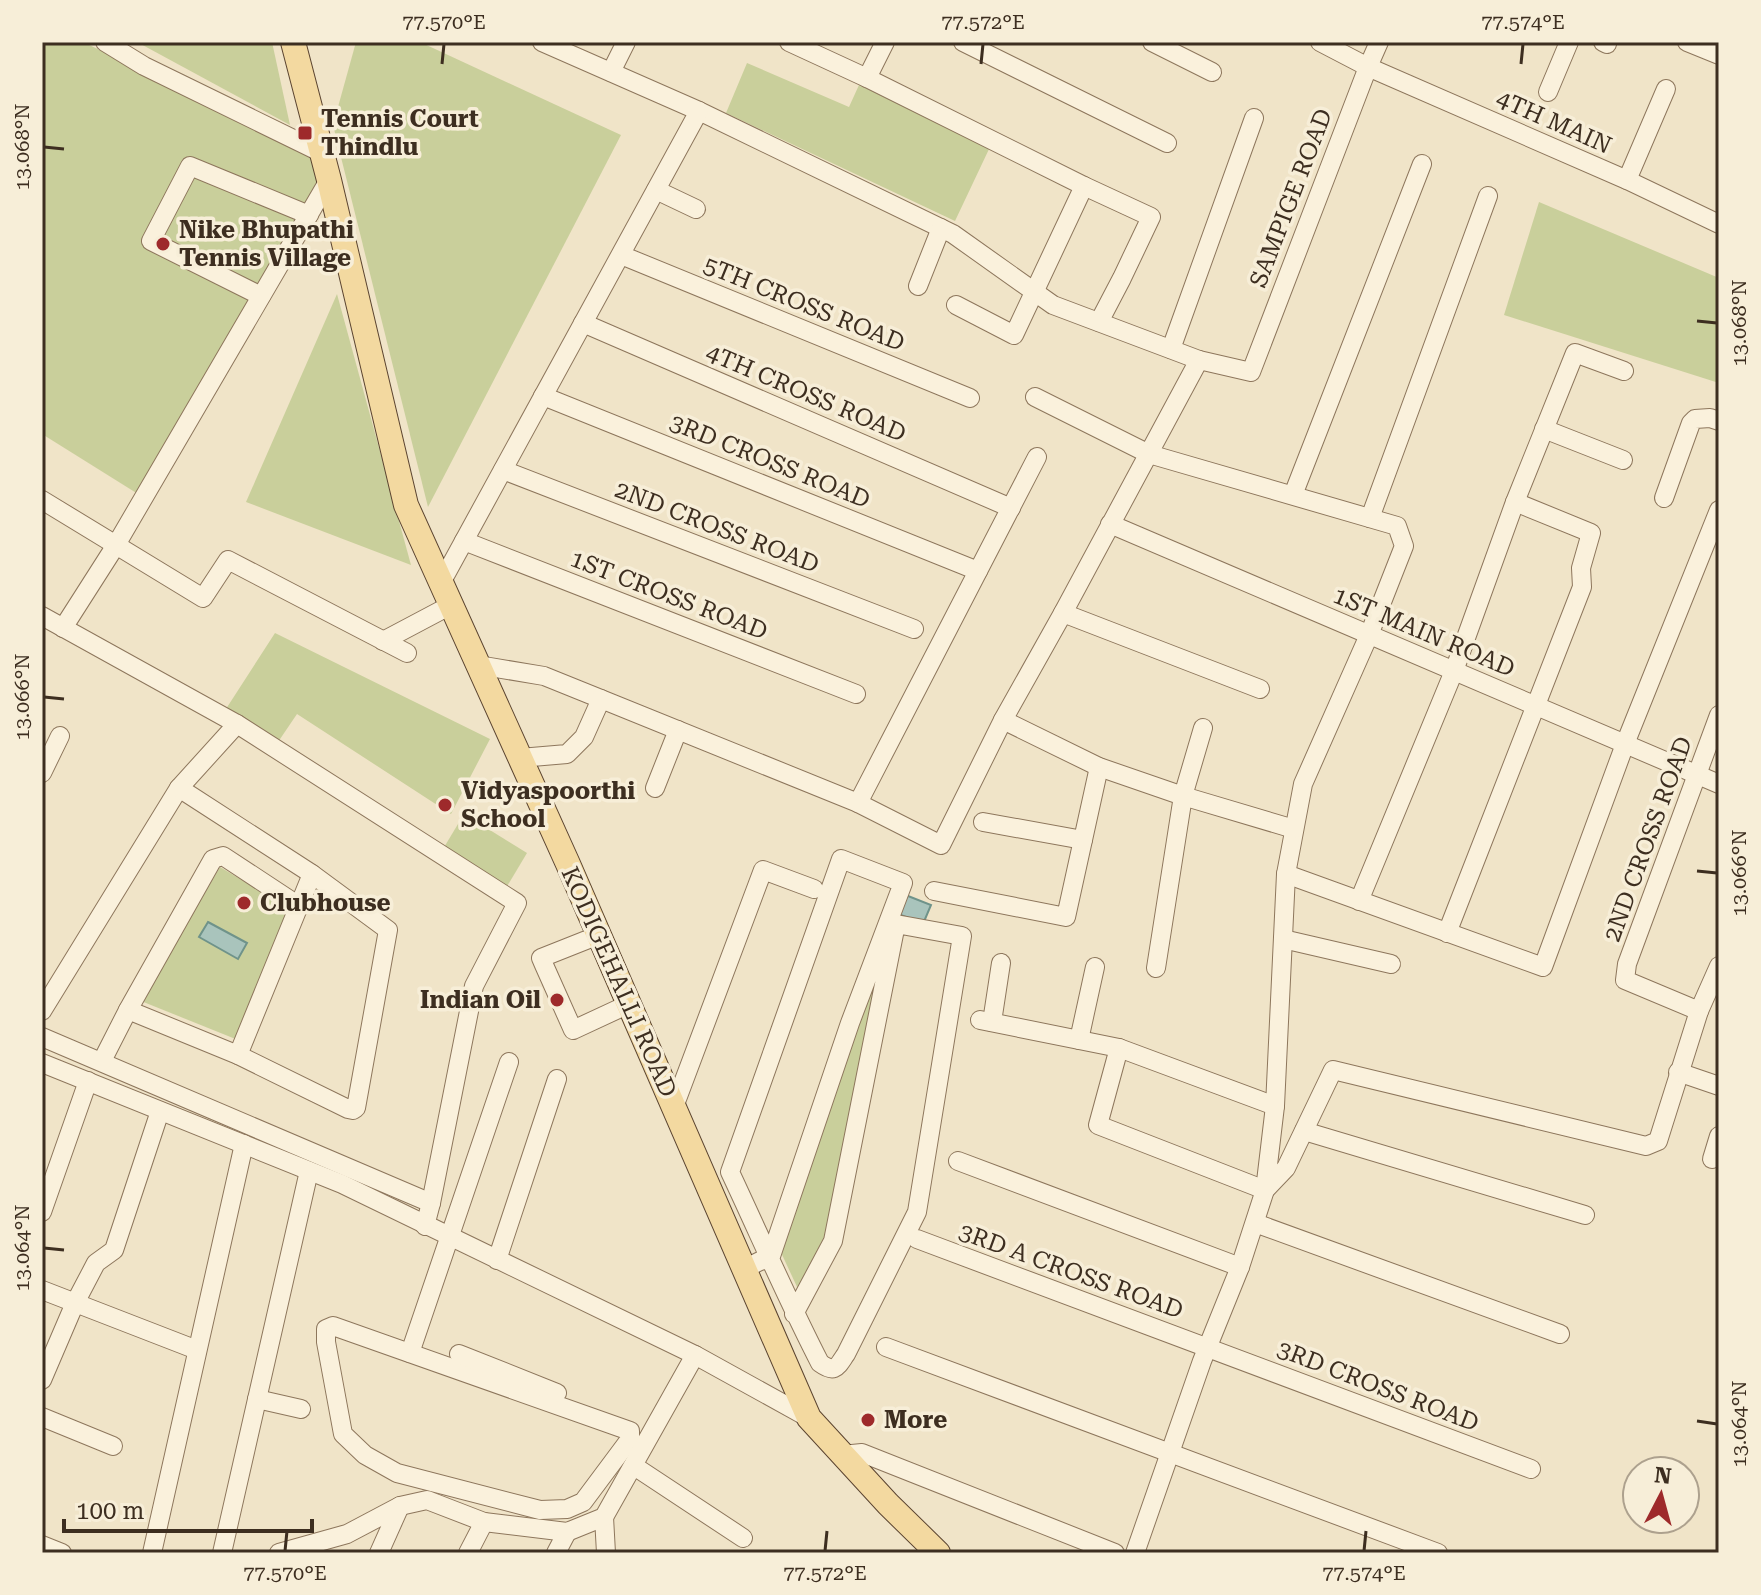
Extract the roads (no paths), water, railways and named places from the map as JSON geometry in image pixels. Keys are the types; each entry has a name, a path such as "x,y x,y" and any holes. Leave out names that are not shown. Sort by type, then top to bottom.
{"main road":[{"name":"KODIGEHALLI ROAD","path":"293,42 406,505 599,935 809,1418 938,1553"}],"street":[{"path":"105,42 144,66 322,153"},
{"path":"478,665 544,676 858,803 941,845 1003,720 1199,360 1053,305 953,234 699,111 542,42"},
{"path":"611,72 626,42"},
{"path":"789,42 1151,217 1099,322"},
{"path":"867,78 885,42"},
{"path":"963,42 1167,143"},
{"path":"1152,42 1212,72"},
{"name":"4TH MAIN","path":"1320,42 1368,67 1627,180 1719,224"},
{"name":"SAMPIGE ROAD","path":"1199,360 1251,372 1379,42"},
{"path":"1548,92 1569,42"},
{"path":"1687,42 1719,55"},
{"path":"1627,180 1666,89"},
{"path":"383,641 446,594 464,541 699,111"},
{"path":"1171,349 1254,118"},
{"path":"1293,495 1422,164"},
{"path":"261,296 151,241 190,166 309,215"},
{"path":"63,628 116,545 329,180"},
{"path":"956,305 1014,335 1084,186"},
{"path":"656,190 696,209"},
{"path":"1370,518 1488,196"},
{"path":"918,286 941,228"},
{"name":"5TH CROSS ROAD","path":"621,255 970,398"},
{"name":"4TH CROSS ROAD","path":"583,323 1011,508"},
{"path":"1359,901 1454,671 1515,502 1575,353 1624,371"},
{"name":"3RD CROSS ROAD","path":"543,396 978,571"},
{"path":"1035,397 1149,454 1397,526 1404,546 1369,635 1303,784 1286,874 1275,1106 1265,1190 1240,1267 1207,1347 1135,1553"},
{"path":"1664,498 1691,423 1695,419 1719,421"},
{"path":"1544,429 1623,460"},
{"path":"858,803 1037,457"},
{"name":"2ND CROSS ROAD","path":"503,470 914,629"},
{"path":"42,500 203,598 228,560 407,653"},
{"path":"1447,933 1582,587 1581,568 1591,533 1515,502"},
{"path":"1286,874 1543,967 1625,744 1719,510"},
{"name":"1ST MAIN ROAD","path":"1110,524 1719,784"},
{"name":"1ST CROSS ROAD","path":"464,541 856,694"},
{"path":"1063,613 1260,689"},
{"path":"42,616 237,724 517,903 474,986 425,1226"},
{"path":"520,758 567,754 584,737 601,699"},
{"name":"2ND CROSS ROAD","path":"1699,1011 1625,980 1627,964 1719,715"},
{"path":"1003,720 1099,767 1294,829"},
{"path":"42,1011 179,788 237,724"},
{"path":"1156,968 1183,796 1203,728"},
{"path":"655,788 678,730"},
{"path":"42,773 60,736"},
{"path":"934,891 1066,917 1099,767"},
{"path":"128,1010 238,1055 348,1109 356,1108 388,930 312,874 179,788"},
{"path":"983,822 1083,840"},
{"path":"102,1061 213,859 223,856 299,906"},
{"path":"746,1272 771,1261 850,1023 903,883 841,859 730,1172 771,1261 794,1314 820,1363 827,1368 838,1366 846,1354 917,1212 962,936 896,924 833,1241 794,1314"},
{"path":"674,1107 763,870 814,889"},
{"path":"238,1055 312,874"},
{"path":"599,935 541,958 544,965 573,1030 629,1004"},
{"path":"1283,939 1391,964"},
{"path":"1001,963 986,1021 1119,1048 1275,1106"},
{"path":"1265,1190 1286,1168 1333,1070 1646,1146 1658,1141 1699,1011 1719,966"},
{"path":"1079,1040 1095,967"},
{"path":"42,1037 431,1203"},
{"path":"1119,1048 1098,1125 1265,1190"},
{"path":"410,1353 509,1062"},
{"path":"42,1063 342,1184 695,1355 809,1418"},
{"path":"115,1092 124,1070"},
{"path":"1678,1072 1719,1086"},
{"path":"497,1260 557,1079"},
{"path":"42,1212 88,1081"},
{"path":"42,1380 96,1263 114,1250 160,1111"},
{"path":"1304,1131 1585,1215"},
{"path":"1712,1159 1719,1136"},
{"path":"152,1553 244,1144"},
{"path":"958,1161 1240,1267"},
{"path":"222,1553 309,1171"},
{"path":"1255,1223 1560,1334"},
{"name":"3RD A CROSS ROAD","path":"917,1239 1207,1347"},
{"path":"42,1290 197,1350"},
{"path":"333,1326 630,1431 630,1439 583,1501 567,1509 540,1510 397,1473 365,1455 343,1434 326,1329 333,1326"},
{"path":"886,1347 1438,1553"},
{"name":"3RD CROSS ROAD","path":"1207,1347 1531,1469"},
{"path":"459,1354 653,1431"},
{"path":"279,1553 347,1534 400,1506 427,1500 484,1522 567,1532 601,1518 634,1466 695,1355"},
{"path":"257,1399 301,1409"},
{"path":"42,1417 113,1446"},
{"path":"842,1455 862,1453 1115,1553"},
{"path":"634,1466 743,1538"},
{"path":"583,1501 601,1518 611,1553"},
{"path":"379,1553 400,1506"},
{"path":"468,1553 484,1522"},
{"path":"556,1553 567,1532"},
{"path":"42,1545 62,1553"}],"water":[{"path":"903,894 931,905 923,924 896,913"},
{"path":"208,922 247,943 238,959 199,937"}],"place":[{"name":"Tennis Court Thindlu","path":"305,133"},
{"name":"Nike Bhupathi Tennis Village","path":"163,244"},
{"name":"Vidyaspoorthi School","path":"445,805"},
{"name":"Clubhouse","path":"244,903"},
{"name":"Indian Oil","path":"557,1000"},
{"name":"More","path":"868,1420"}]}
